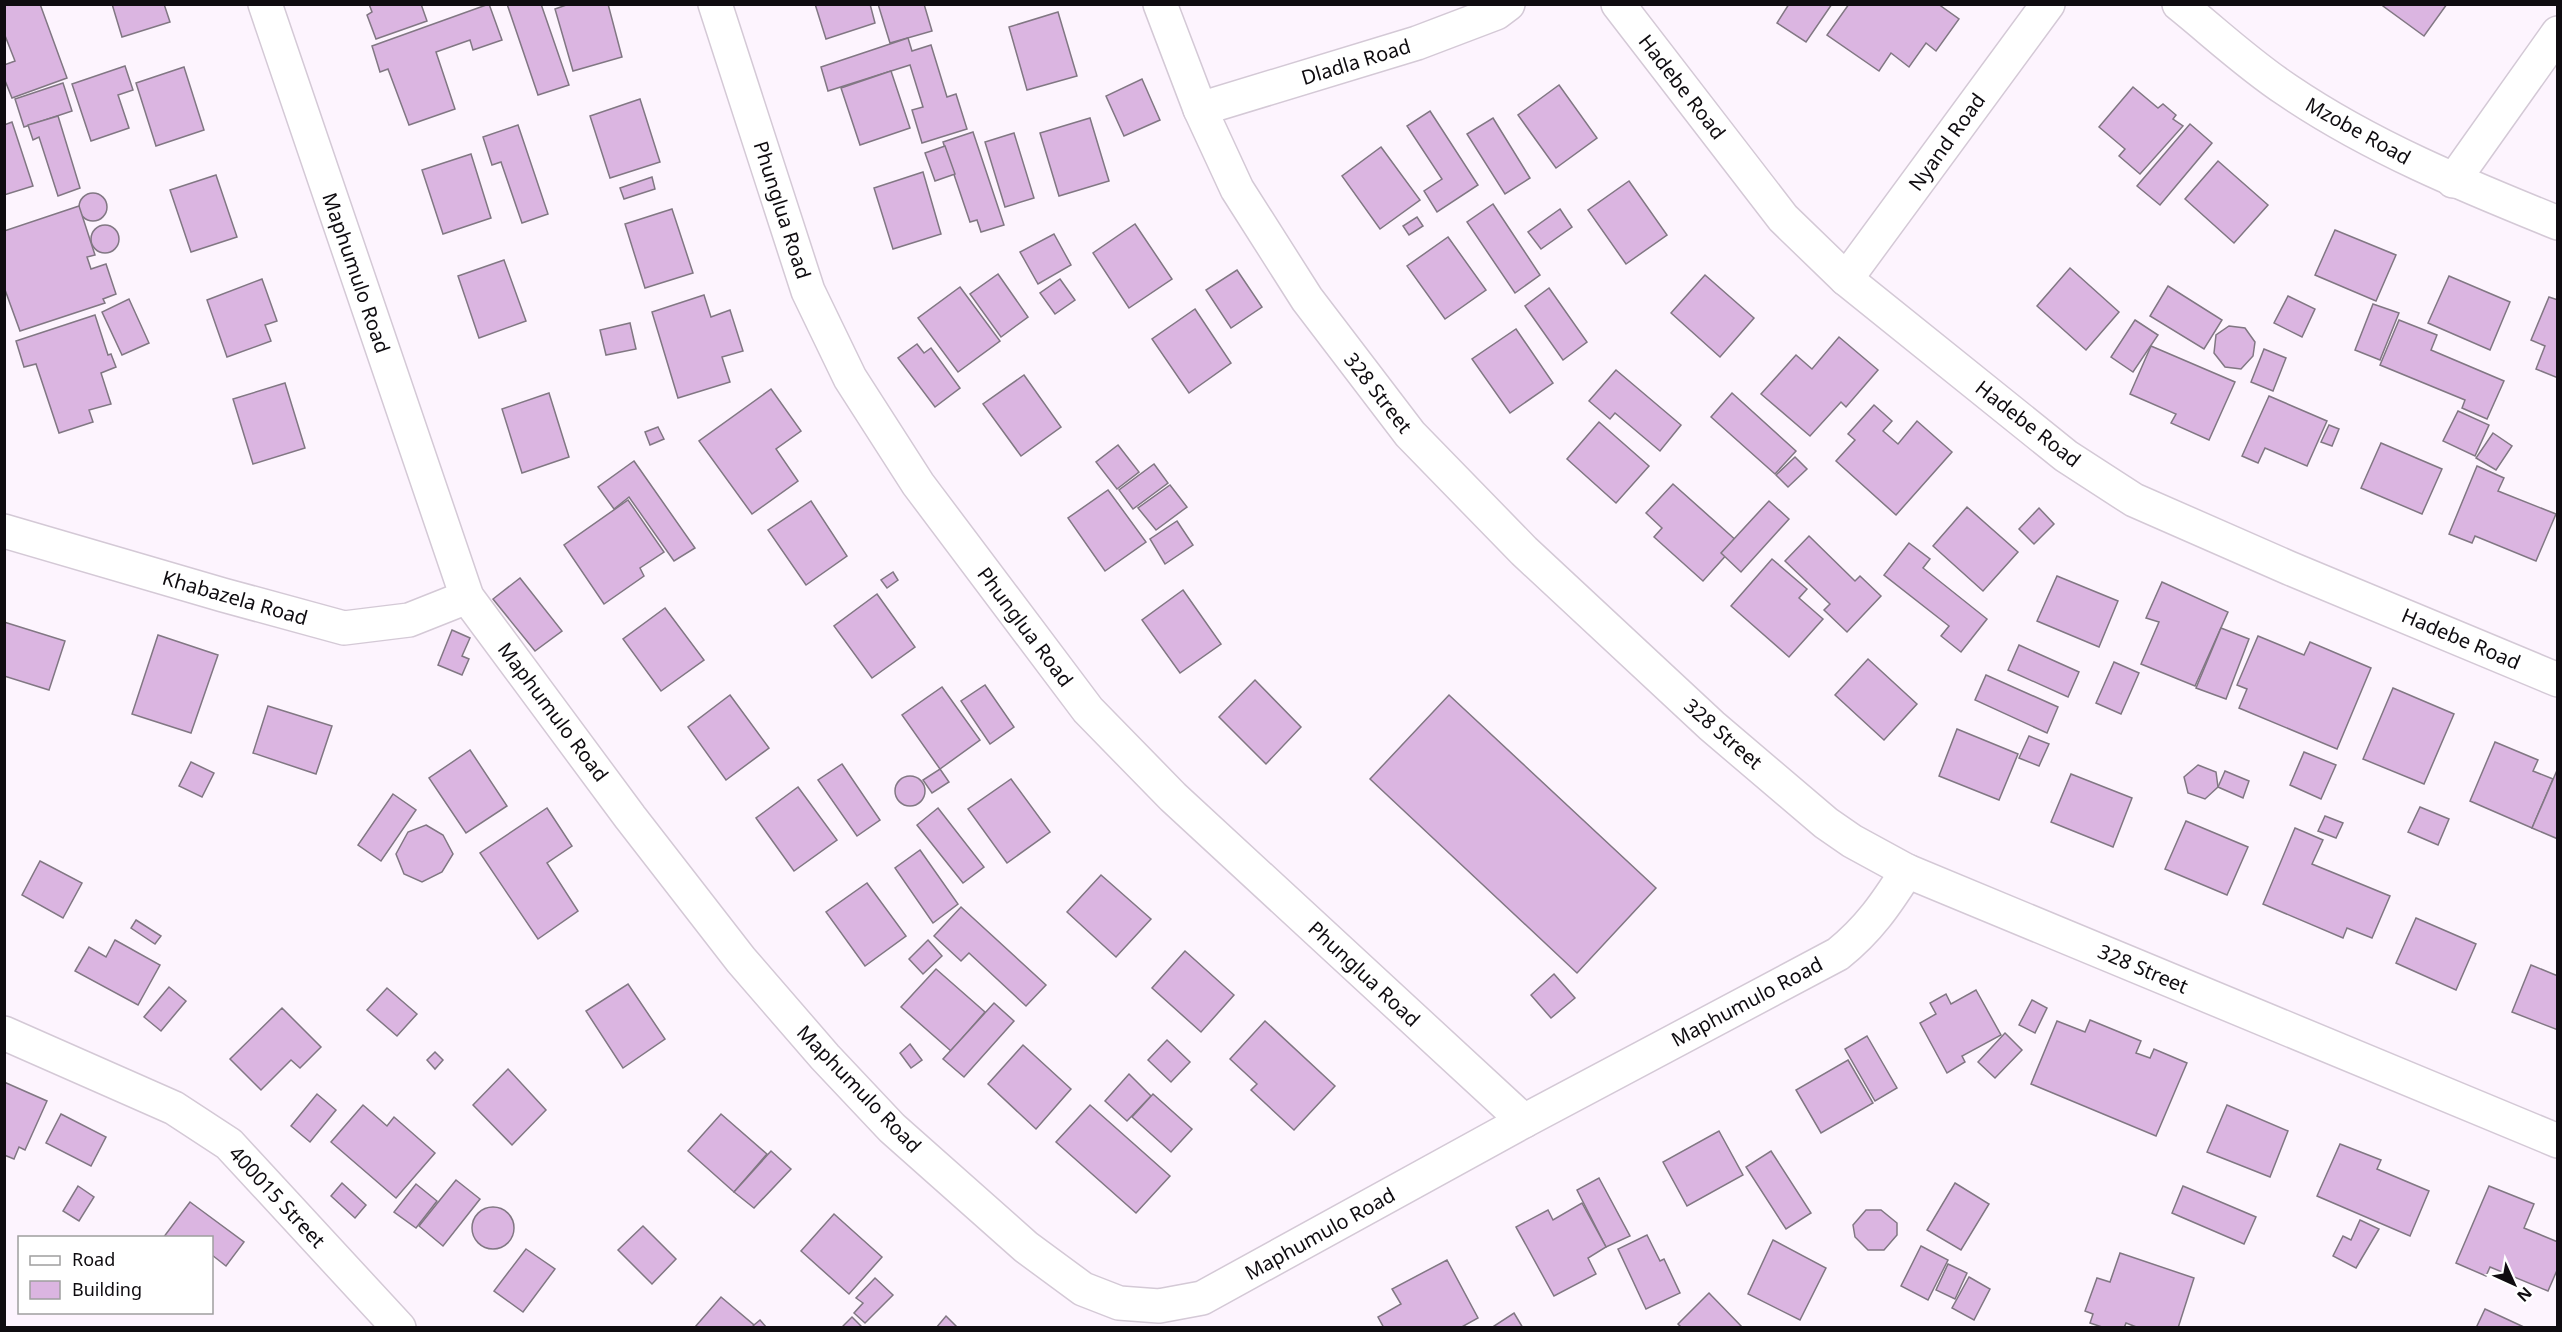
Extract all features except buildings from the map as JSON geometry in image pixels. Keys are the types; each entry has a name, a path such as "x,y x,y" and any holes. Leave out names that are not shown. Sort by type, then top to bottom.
{"street":[{"name":"Maphumulo Road","path":"265,4 467,597 630,817 735,951 825,1057 892,1128 1026,1247 1083,1289 1119,1303 1159,1306 1202,1298 1524,1121 1838,954 1862,934 1880,912 1907,871"},
{"name":"Phunglua Road","path":"715,4 808,291 850,378 918,484 1088,710 1173,797 1524,1121"},
{"name":"328 Street","path":"1160,4 1200,109 1237,189 1306,299 1410,435 1524,551 1712,726 1826,823 1852,841 1907,871 2558,1141"},
{"name":"Dladla Road","path":"1200,109 1417,43 1496,13 1508,4"},
{"name":"Hadebe Road","path":"1618,4 1783,218 1846,279 2066,456 2134,500 2289,568 2558,680"},
{"name":"Nyand Road","path":"1846,279 2048,4"},
{"name":"Mzobe Road","path":"2180,4 2285,89 2362,136 2453,181 2558,223"},
{"path":"2453,181 2558,33"},
{"name":"Khabazela Road","path":"4,531 344,628 409,620 467,597"},
{"name":"400015 Street","path":"4,1033 174,1108 229,1144 399,1328"}]}
